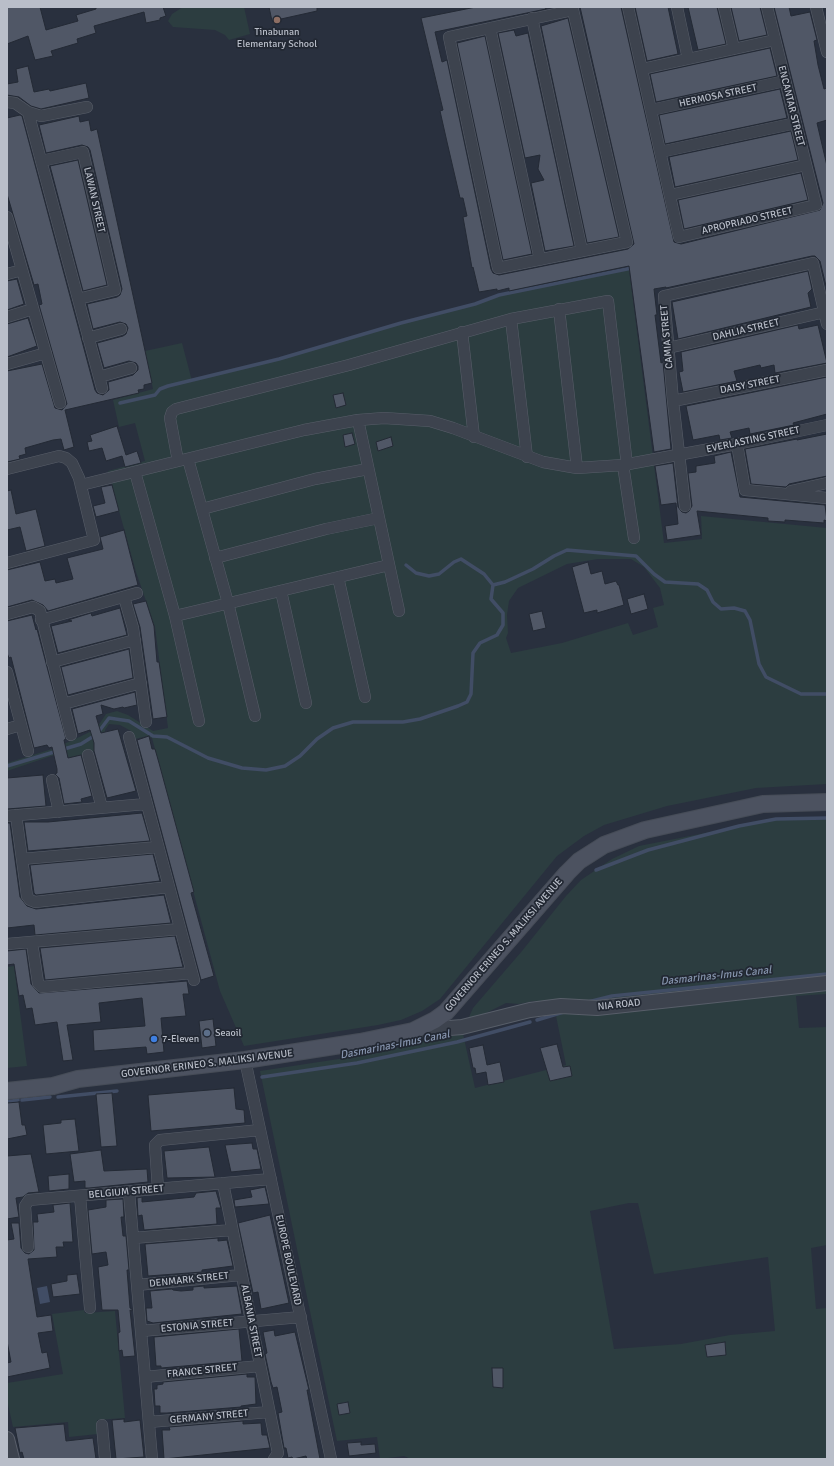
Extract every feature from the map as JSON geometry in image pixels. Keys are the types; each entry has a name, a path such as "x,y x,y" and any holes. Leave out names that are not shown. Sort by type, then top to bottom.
{"main road":[{"name":"GOVERNOR ERINEO S. MALIKSI AVENUE","path":"7,1091 53,1086 78,1079 245,1060 360,1042 413,1031 435,1020 446,1012 567,873 579,861 604,845 646,830 756,806 827,802"}],"street":[{"path":"628,7 670,195 806,165"},
{"path":"677,7 688,59"},
{"path":"724,7 734,49"},
{"name":"ENCANTAR STREET","path":"767,7 816,205"},
{"path":"816,7 827,52"},
{"path":"573,8 627,242 498,268 449,37 532,18 573,8"},
{"path":"532,18 582,251"},
{"path":"490,28 540,260"},
{"path":"642,69 775,40"},
{"name":"HERMOSA STREET","path":"651,110 785,81"},
{"path":"7,102 15,103 28,112 41,116 48,116 87,107"},
{"path":"28,112 102,388"},
{"path":"660,152 796,123"},
{"name":"LAWAN STREET","path":"41,161 84,152 115,290 78,299"},
{"name":"APROPRIADO STREET","path":"670,195 679,237 816,205"},
{"path":"7,217 9,231 22,270 60,403"},
{"name":"CAMIA STREET","path":"685,506 673,401 664,296 813,263 825,312"},
{"path":"7,274 22,270"},
{"path":"255,716 228,603 202,509 183,460 170,418 172,412 176,409 349,365 511,319 608,301 634,538"},
{"path":"7,317 33,309"},
{"path":"559,309 577,468"},
{"path":"825,312 827,324"},
{"name":"DAHLIA STREET","path":"668,348 825,312"},
{"path":"511,319 527,457"},
{"path":"88,338 122,329"},
{"path":"462,332 474,437"},
{"path":"7,364 46,353"},
{"path":"99,377 131,368"},
{"name":"DAISY STREET","path":"673,401 827,370"},
{"name":"EVERLASTING STREET","path":"81,486 304,430 358,420 384,418 430,421 527,457 543,462 577,468 625,465 827,425"},
{"path":"358,420 399,611"},
{"path":"737,444 745,490 827,498"},
{"path":"7,469 52,457 66,458 72,463 81,486 94,540 7,563"},
{"path":"202,509 315,479 368,469"},
{"path":"135,472 175,616 199,721"},
{"path":"781,493 827,483"},
{"path":"215,558 326,528 379,518"},
{"path":"175,616 390,565"},
{"path":"338,577 365,697"},
{"path":"281,591 306,703"},
{"path":"41,620 137,593"},
{"path":"124,597 135,640 146,722"},
{"path":"7,614 33,607 40,611 41,620 71,735"},
{"path":"52,662 135,640"},
{"path":"7,672 28,751"},
{"path":"63,704 141,684"},
{"path":"7,729 21,725"},
{"path":"32,943 38,983 42,987 193,976 128,737"},
{"path":"88,755 102,808"},
{"path":"52,780 59,812"},
{"path":"146,804 12,816 22,859 27,896 30,900 35,902 169,887"},
{"path":"22,859 158,847"},
{"path":"7,944 180,929"},
{"name":"NIA ROAD","path":"413,1031 462,1027 530,1010 555,1007 597,1008 827,983"},
{"name":"EUROPE BOULEVARD","path":"245,1060 331,1459"},
{"path":"158,1189 155,1145 160,1140 260,1130"},
{"name":"BELGIUM STREET","path":"28,1247 25,1206 29,1200 271,1179"},
{"name":"ALBANIA STREET","path":"223,1183 278,1454 275,1458"},
{"path":"129,1192 152,1459"},
{"path":"80,1196 90,1308"},
{"path":"133,1238 232,1230"},
{"name":"DENMARK STREET","path":"137,1285 241,1275"},
{"name":"ESTONIA STREET","path":"141,1331 301,1317"},
{"name":"FRANCE STREET","path":"145,1377 260,1366"},
{"name":"GERMANY STREET","path":"149,1422 269,1412"},
{"path":"102,1425 105,1459"},
{"path":"7,1439 12,1459"}],"shaded area":[{"path":"183,7 244,7 250,34 229,40 225,35 215,30 173,27 168,21 172,14"},
{"path":"629,269 664,543 702,539 701,516 827,528 827,784 756,788 667,806 604,825 584,836 557,856 440,999 422,1011 401,1020 378,1025 244,1046 220,991 152,738 147,736 135,739 131,731 120,725 109,724 105,730 107,739 96,751 68,758 66,751 7,771 7,763 52,749 73,740 96,729 106,714 117,711 128,715 153,731 168,728 155,627 136,572 108,471 145,461 135,423 119,427 113,400 153,389 145,351 182,343 192,381 279,359 401,323 475,304 499,295","holes":["598,559 631,559 644,567 660,588 664,605 653,608 658,627 633,635 628,623 562,643 511,653 506,638 508,633 507,615 509,601 518,588 567,564"]},
{"path":"827,818 827,976 605,1001 534,1001 519,1004 506,1003 478,1017 469,1017 473,1008 522,951 566,896 581,880 612,859 639,846 776,819"},
{"path":"14,966 27,1066 7,1068 7,967"},
{"path":"827,988 827,994 796,996 799,1028 827,1027 827,1245 811,1248 816,1309 827,1308 827,1459 411,1459 404,1456 380,1459 377,1437 337,1441 260,1071 378,1053 423,1041 463,1034 475,1088 566,1065 555,1011","holes":["629,1203 638,1203 654,1274 768,1257 775,1331 730,1335 681,1344 614,1349 590,1211"]},
{"path":"84,1310 85,1313 115,1311 125,1418 97,1420 98,1434 69,1437 68,1422 13,1427 7,1400 7,1383 63,1374 52,1314"}],"water":[{"path":"47,1286 50,1302 40,1304 37,1288"}],"building":[{"path":"7,7 40,7 46,30 78,21 76,15 96,9 96,7 163,7 166,16 160,18 160,20 146,23 144,12 94,26 96,33 77,39 78,43 51,51 53,56 35,60 28,36 7,44"},
{"path":"269,7 317,7 317,11 272,21"},
{"path":"476,7 545,7 546,9 435,32 442,62 447,60 491,269 493,273 499,275 628,249 634,244 580,7 621,7 674,242 681,244 820,210 823,203 774,7 789,7 791,16 810,12 817,40 814,41 818,65 824,89 827,88 827,120 817,123 827,166 827,286 820,261 815,256 812,256 666,288 654,289 657,315 655,315 661,363 663,362 671,449 654,452 629,266 509,291 509,288 497,291 497,289 479,292 473,267 472,268 463,217 467,216 463,198 460,198 440,111 443,110 421,18"},
{"path":"635,7 668,7 678,54 647,61"},
{"path":"688,7 717,7 726,44 698,50"},
{"path":"731,7 760,7 767,35 739,41"},
{"path":"568,18 619,237 587,243 541,26"},
{"path":"514,30 516,36 528,33 574,246 545,251 531,183 544,180 538,169 540,155 525,158 498,33"},
{"path":"485,36 532,254 503,260 457,43"},
{"path":"770,48 777,76 656,102 650,74"},
{"path":"28,66 34,92 49,89 50,91 86,83 89,98 41,109 31,106 19,97 7,95 7,84 18,82 16,69"},
{"path":"780,89 787,118 665,144 659,115"},
{"path":"20,115 22,116 95,390 97,393 103,395 109,390 108,382 133,375 138,370 138,366 136,363 129,361 104,368 97,343 123,336 126,334 128,328 126,324 120,322 93,329 87,304 117,297 120,295 122,289 90,150 88,147 82,145 46,153 39,125 79,116 80,122 89,120 91,131 97,129 152,383 144,385 144,389 138,390 139,393 65,410 74,447 64,450 61,439 53,440 25,448 26,454 19,456 20,459 7,462 7,371 42,364 55,408 62,410 67,404 39,305 42,304 38,284 34,285 7,194 7,118"},
{"path":"791,131 798,160 675,187 669,157"},
{"path":"78,160 107,285 83,291 50,166"},
{"path":"801,173 808,200 684,229 678,200"},
{"path":"808,271 812,289 808,293 811,307 678,339 672,302"},
{"path":"17,279 24,304 7,310 7,281"},
{"path":"28,318 37,346 7,357 7,324"},
{"path":"798,325 799,329 818,325 827,363 775,373 774,365 761,368 760,365 734,371 737,381 683,392 679,372 683,371 681,352"},
{"path":"827,377 827,414 793,423 794,425 750,434 749,428 730,432 732,438 720,440 719,435 693,440 686,406"},
{"path":"343,393 346,405 336,408 333,395"},
{"path":"117,426 126,455 137,451 141,463 125,467 122,456 106,461 102,448 89,451 87,442 92,441 90,435"},
{"path":"352,433 355,444 345,447 343,435"},
{"path":"827,434 827,476 789,484 786,487 751,484 745,449"},
{"path":"391,437 393,446 378,451 376,442"},
{"path":"731,452 740,497 825,505 827,521 824,520 824,523 785,520 785,522 768,521 768,518 697,511 701,535 667,540 665,526 678,524 676,503 661,505 655,466 673,463 678,507 682,512 686,513 692,506 688,473 696,472 696,466 715,463 714,456"},
{"path":"112,485 119,511 96,517 93,506 105,503 101,487"},
{"path":"11,490 16,514 36,509 45,546 26,551 20,527 7,530 7,491"},
{"path":"124,530 138,585 48,611 43,605 32,600 7,607 7,570 40,562 45,581 55,579 56,583 73,579 67,558 103,549 100,537"},
{"path":"588,562 591,574 602,571 605,584 616,581 619,585 624,605 597,613 597,610 584,613 572,567"},
{"path":"644,594 648,609 631,614 627,599"},
{"path":"146,601 154,626 157,662 159,662 167,717 153,719 140,627 133,604"},
{"path":"120,608 127,635 58,653 51,626 72,621 68,620 91,613 92,616"},
{"path":"542,611 546,628 533,631 529,614"},
{"path":"32,615 66,739 64,740 68,758 81,755 92,796 81,799 82,802 64,804 59,778 55,774 57,773 57,769 52,747 49,748 47,745 34,748 11,657 9,658 7,653 7,621"},
{"path":"129,649 133,678 68,695 61,667"},
{"path":"135,692 137,705 114,709 101,705 103,714 96,716 101,733 118,729 136,791 107,798 94,751 94,743 90,730 78,734 72,709"},
{"path":"149,736 152,749 155,749 194,892 191,893 214,976 201,980 137,740"},
{"path":"43,775 46,806 7,809 7,778"},
{"path":"142,813 150,841 28,851 24,822 48,822"},
{"path":"7,823 10,823 20,897 27,906 36,909 164,895 171,923 35,935 34,925 7,928"},
{"path":"153,854 160,881 36,895 34,893 30,865"},
{"path":"175,936 183,967 45,980 40,948"},
{"path":"26,949 31,984 39,993 187,981 189,994 183,994 186,1016 161,1018 164,1052 147,1054 146,1047 94,1051 93,1030 145,1026 142,998 99,1003 101,1022 67,1025 73,1060 63,1061 57,1022 35,1025 32,1008 26,1009 23,995 19,996 14,964 7,965 7,951"},
{"name":"Seaoil","path":"213,1019 216,1046 202,1048 199,1021"},
{"path":"557,1044 563,1067 570,1066 572,1076 550,1081 540,1048"},
{"path":"483,1045 487,1065 500,1062 504,1082 488,1085 486,1072 476,1074 475,1068 473,1068 469,1048"},
{"path":"234,1088 236,1109 244,1110 245,1123 151,1131 148,1095"},
{"path":"112,1093 117,1146 101,1147 96,1094"},
{"path":"19,1102 22,1125 25,1125 27,1135 7,1139 7,1103"},
{"path":"75,1119 79,1151 46,1154 43,1125 61,1123 61,1120"},
{"path":"252,1143 253,1149 257,1149 261,1169 231,1172 225,1145"},
{"path":"209,1147 215,1177 167,1178 164,1151"},
{"path":"101,1150 104,1171 147,1169 148,1182 85,1188 85,1181 74,1182 70,1154"},
{"path":"31,1154 39,1192 28,1193 23,1197 16,1198 19,1217 7,1219 7,1156"},
{"path":"69,1174 69,1189 49,1191 48,1176"},
{"path":"265,1187 269,1204 235,1207 234,1200 252,1197 250,1190"},
{"path":"216,1191 221,1208 216,1208 217,1224 144,1230 142,1215 138,1216 137,1198 142,1197 142,1202 194,1197 196,1193"},
{"path":"123,1199 124,1217 121,1217 123,1236 126,1236 130,1308 132,1311 130,1310 135,1356 123,1357 122,1350 119,1351 118,1333 120,1332 118,1310 102,1310 98,1267 108,1265 106,1252 92,1254 88,1210 106,1207 106,1200"},
{"path":"70,1203 73,1242 63,1242 64,1247 56,1247 57,1257 28,1259 37,1317 51,1315 53,1331 38,1333 42,1353 47,1352 50,1368 7,1377 7,1363 11,1362 7,1341 7,1240 14,1239 11,1223 19,1223 21,1248 25,1253 29,1254 34,1250 33,1222 38,1222 37,1214 54,1212 53,1205"},
{"path":"270,1215 289,1303 261,1309 258,1292 253,1293 238,1223"},
{"path":"218,1238 218,1241 227,1240 233,1266 202,1270 202,1272 148,1276 145,1244"},
{"path":"77,1274 80,1294 53,1297 51,1284 67,1281 67,1275"},
{"path":"204,1286 204,1288 237,1286 242,1314 153,1323 147,1321 146,1308 152,1308 150,1291 172,1289 181,1291 193,1290 193,1287"},
{"path":"239,1329 242,1361 161,1368 161,1366 156,1366 154,1337"},
{"path":"274,1330 275,1336 295,1332 309,1390 307,1390 320,1459 307,1459 306,1456 293,1459 292,1457 288,1458 286,1448 284,1448 278,1413 282,1412 277,1387 273,1388 271,1382 265,1354 267,1353 263,1332"},
{"path":"725,1342 726,1355 707,1357 705,1345"},
{"path":"492,1368 503,1368 503,1388 493,1387"},
{"path":"247,1374 247,1377 255,1377 256,1404 241,1407 167,1413 160,1413 160,1406 155,1406 154,1389 157,1389 157,1385 163,1384 163,1382"},
{"path":"348,1402 350,1413 339,1415 337,1404"},
{"path":"124,1419 124,1422 140,1420 144,1457 116,1459 112,1420"},
{"path":"243,1421 243,1424 261,1423 262,1435 267,1435 270,1448 164,1459 162,1430 170,1430 169,1427"},
{"path":"64,1424 66,1441 93,1438 96,1459 24,1459 22,1452 20,1453 15,1428"},
{"path":"361,1442 361,1445 375,1444 376,1453 349,1456 347,1443"}],"waterway":[{"path":"120,403 155,395 160,389 168,386 279,359 401,323 475,304 499,295 632,268"},
{"path":"7,766 81,744 97,734 109,718 129,721 153,736 167,737 208,758 242,768 266,770 285,766 300,756 317,739 333,728 353,722 403,722 420,719 458,706 467,702 471,694 473,653 480,643 497,635 503,625 503,613 491,599 493,585 505,582 533,569 567,550 636,556 654,574 665,582 698,584 707,590 713,602 721,609 734,608 745,611 750,620 759,664 766,677 801,694 827,694"},
{"path":"406,565 416,573 429,576 439,574 454,562 461,559 484,574 493,585"},
{"path":"596,870 648,850 739,826 776,819 827,818"},
{"name":"Dasmarinas-Imus Canal","path":"588,1002 612,996 827,974"},
{"name":"Dasmarinas-Imus Canal","path":"537,1020 567,1011"},
{"name":"Dasmarinas-Imus Canal","path":"262,1077 357,1063 457,1042 530,1022"},
{"name":"Dasmarinas-Imus Canal","path":"58,1097 117,1091"},
{"name":"Dasmarinas-Imus Canal","path":"22,1100 50,1097"},
{"name":"Dasmarinas-Imus Canal","path":"7,1102 18,1100"}],"place":[{"name":"Tinabunan Elementary School","path":"277,20"},
{"name":"Seaoil","path":"207,1033"},
{"name":"7-Eleven","path":"154,1039"}]}
